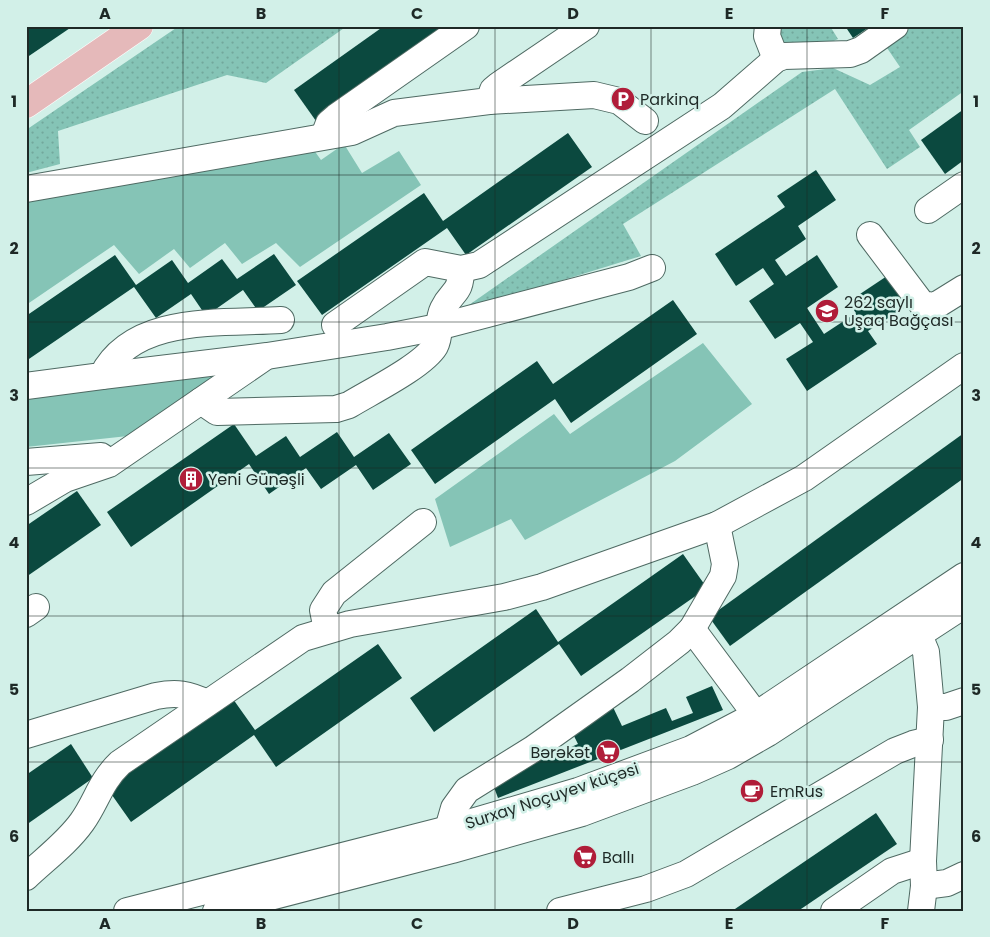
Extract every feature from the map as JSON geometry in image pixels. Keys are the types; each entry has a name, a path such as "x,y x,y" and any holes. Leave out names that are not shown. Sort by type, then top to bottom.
{"main road":[{"path":"26,104 139,26"}],"street":[{"path":"324,136 329,123 336,117 466,26"},
{"path":"489,101 493,90 499,85 586,26"},
{"path":"768,26 766,36 776,59"},
{"path":"335,325 425,262 461,269 473,268 479,265 714,111 776,59 784,56 850,54 860,50 895,26"},
{"path":"26,189 352,132 394,113 489,101 594,95 619,101 645,120"},
{"path":"928,210 964,186"},
{"path":"870,235 922,304 934,306 964,288"},
{"path":"26,386 267,356 438,327 629,277 652,268"},
{"path":"201,401 217,412 336,409 349,406 422,360 438,341 438,318 445,305 457,292 461,282 461,269"},
{"path":"102,376 108,364 121,352 145,335 155,331 170,327 281,320"},
{"path":"26,502 65,479 109,464 267,356"},
{"path":"26,877 73,834 84,820 106,776 120,763 303,638 327,630 504,597 542,587 717,525 804,478 964,366"},
{"path":"26,462 101,456 109,464"},
{"path":"327,630 323,610 334,593 423,522"},
{"path":"450,839 454,808 467,790 533,749 630,680 680,642 692,629 723,576 725,564 717,525"},
{"name":"Surxay Noçuyev küçəsi","path":"127,911 450,839 582,813 643,792 728,756 768,733 913,625 964,576"},
{"name":"Surxay Noçuyev küçəsi","path":"216,911 450,839 691,749 756,715 913,625 964,605"},
{"path":"913,625 926,652 931,707 923,886"},
{"path":"692,629 756,715"},
{"path":"26,735 156,696 177,692 190,695 207,703"},
{"path":"931,707 946,707 964,701"},
{"path":"560,911 648,900 686,874 895,751 930,740"},
{"path":"834,911 892,871 923,886 947,883 964,875"}],"green space":[{"path":"179,26 347,26 266,83 227,75 58,131 60,164 26,173 26,130"},
{"path":"782,26 830,26 838,39 820,47 787,48 780,37"},
{"path":"914,26 964,26 964,91 909,130 920,147 887,169 835,89 623,224 641,256 459,312 802,72 833,68 870,85 900,67 885,45"},
{"path":"344,144 362,173 399,151 421,185 300,267 276,243 242,264 225,243 190,268 174,249 139,274 114,245 26,305 26,195 311,146 321,160"},
{"path":"703,343 752,404 675,461 525,540 511,519 450,547 435,499 554,414 570,434"},
{"path":"225,374 128,436 26,447 26,399"}],"building":[{"path":"26,26 73,26 26,58"},
{"path":"384,26 451,26 316,121 294,90"},
{"path":"845,26 871,26 853,38"},
{"path":"964,109 964,160 945,174 921,140"},
{"path":"568,133 592,167 466,255 447,228 322,315 297,281 424,193 443,221"},
{"path":"816,170 836,200 798,226 806,239 775,260 786,276 817,255 838,287 807,308 824,334 856,313 848,302 887,276 907,306 868,331 877,344 807,391 786,359 813,342 800,323 775,339 749,301 774,284 763,268 736,286 715,254 785,207 777,196"},
{"path":"274,254 296,285 258,311 243,290 206,316 191,294 156,318 134,287 26,361 26,316 115,255 136,285 172,260 188,283 222,259 237,279"},
{"path":"673,300 697,334 571,423 555,399 435,484 411,450 537,361 553,384"},
{"name":"Yeni Günəşli","path":"234,424 256,456 286,436 300,457 337,432 354,457 389,433 411,464 373,490 356,465 321,489 306,468 269,494 249,464 131,547 107,512"},
{"path":"964,433 964,478 730,646 709,617"},
{"path":"77,491 101,525 26,577 26,526"},
{"path":"683,554 707,588 581,676 559,644 434,732 410,698 536,609 558,642"},
{"path":"378,644 402,678 276,767 254,735 131,822 107,788 233,699 255,730"},
{"path":"712,686 723,710 498,798 492,782 549,745 555,754 578,744 571,730 612,705 622,726 666,708 672,721 693,713 686,697"},
{"path":"71,744 93,778 26,825 26,775"},
{"path":"876,813 897,844 798,911 732,911"}],"place":[{"name":"Parkinq","path":"623,99"},
{"name":"262 saylı Uşaq Bağçası","path":"827,311"},
{"name":"Yeni Günəşli","path":"191,479"},
{"name":"Bərəkət","path":"608,752"},
{"name":"EmRus","path":"752,791"},
{"name":"Ballı","path":"585,857"}]}
